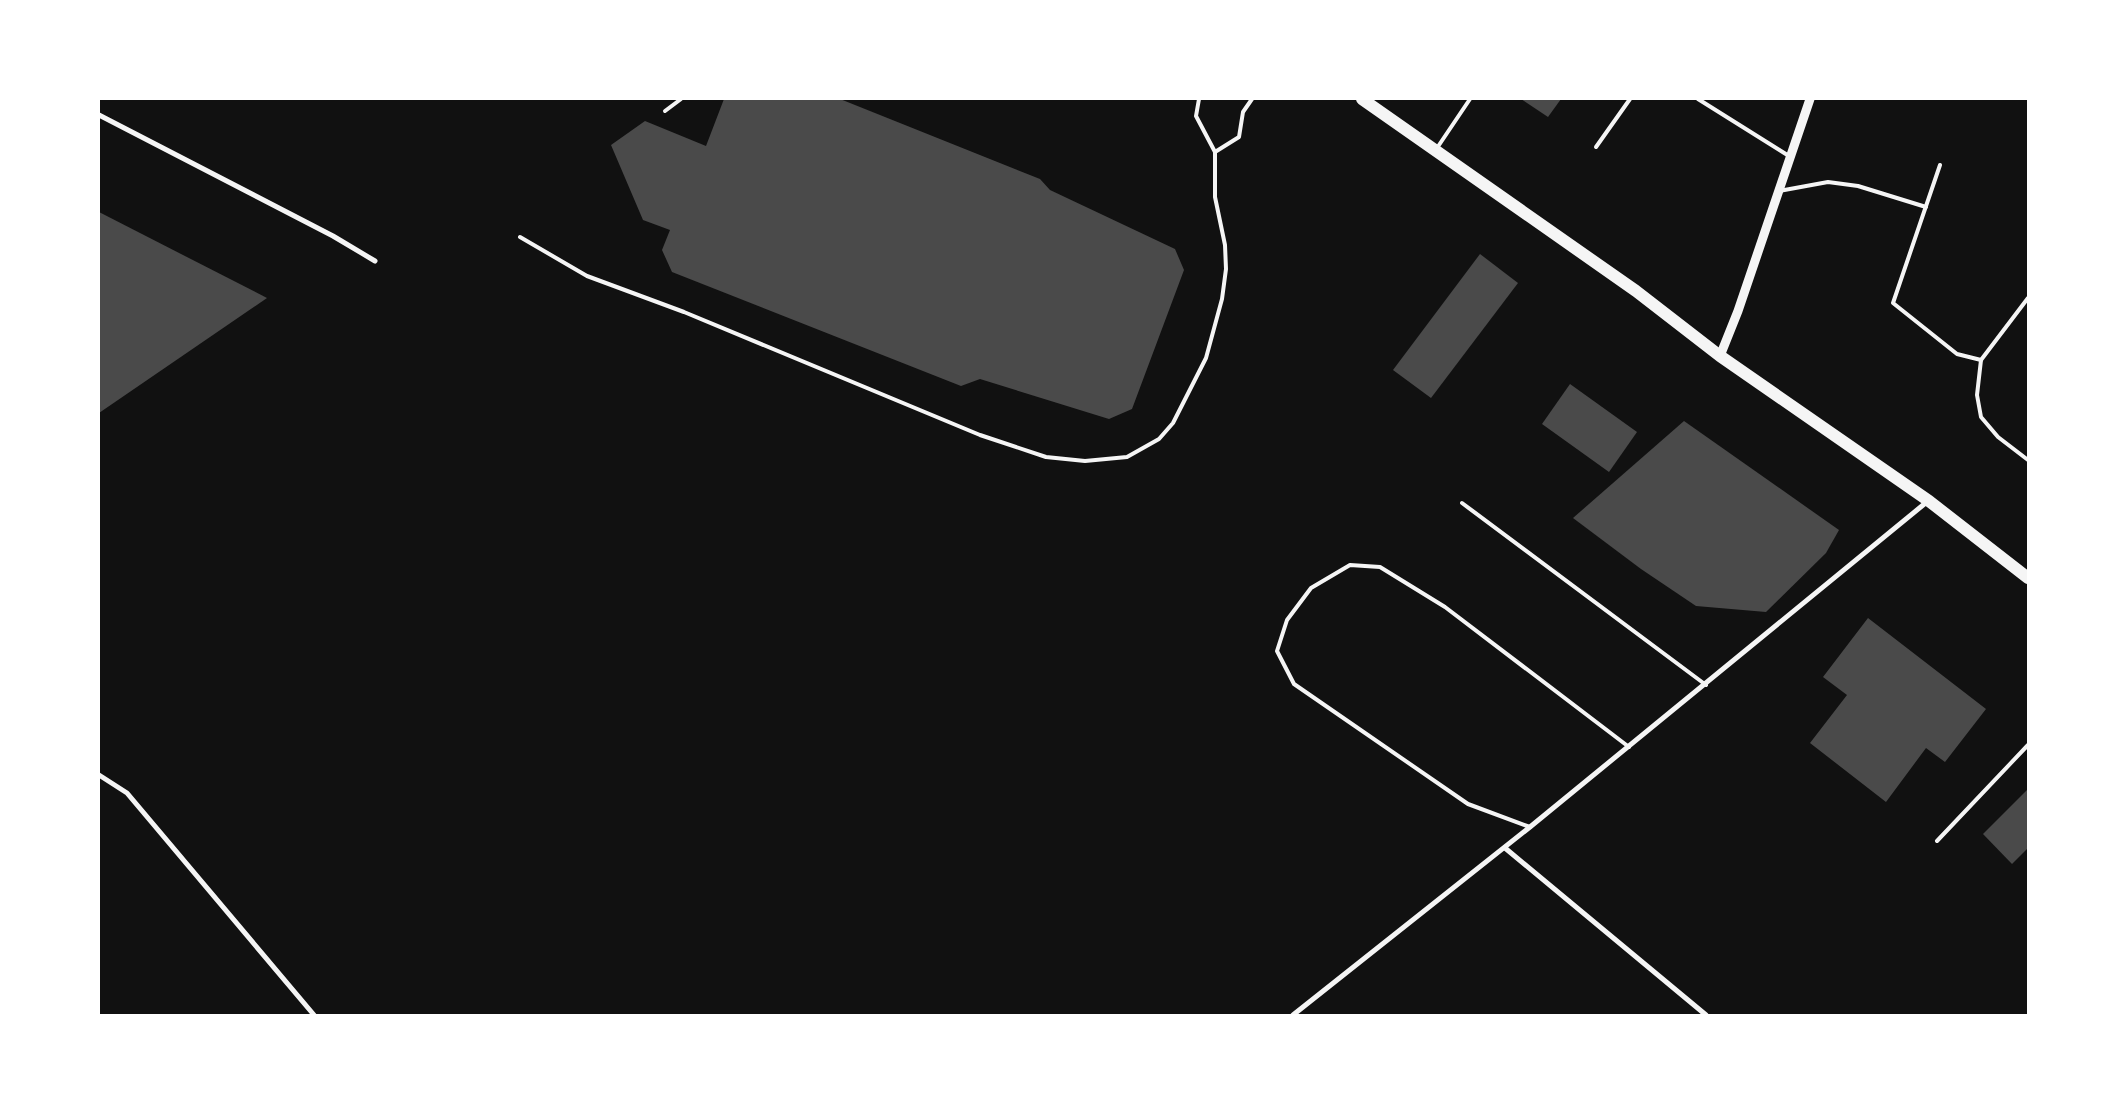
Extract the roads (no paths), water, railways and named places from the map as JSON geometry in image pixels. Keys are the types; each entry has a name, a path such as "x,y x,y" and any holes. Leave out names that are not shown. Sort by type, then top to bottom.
{"main road":[{"path":"1362,99 1636,290 1720,356 1929,500 2028,578"}],"street":[{"path":"1720,356 1810,99"},
{"path":"99,115 333,236 375,261"},
{"path":"1293,1015 1505,848 1929,500"},
{"path":"99,775 127,793 314,1015"},
{"path":"1505,848 1706,1015"}],"lane":[{"path":"665,111 681,99"},
{"path":"520,237 587,276 684,312 980,435 1046,457 1086,461 1127,457 1159,439 1173,423 1206,358 1222,299 1226,269 1225,245 1214,197 1215,152 1196,116 1199,99"},
{"path":"1215,152 1239,137 1243,112 1252,99"},
{"path":"1436,150 1470,99"},
{"path":"1596,147 1630,99"},
{"path":"1698,99 1790,156"},
{"path":"1940,165 1893,303 1957,354 1981,360"},
{"path":"1779,191 1828,182 1858,186 1926,207"},
{"path":"2028,298 1981,360 1977,395 1981,417 1998,437 2028,460"},
{"path":"1462,503 1706,684"},
{"path":"1530,827 1468,804 1294,684 1277,651 1287,620 1311,588 1350,565 1380,567 1445,608 1629,747"},
{"path":"1937,841 2028,745"}]}
